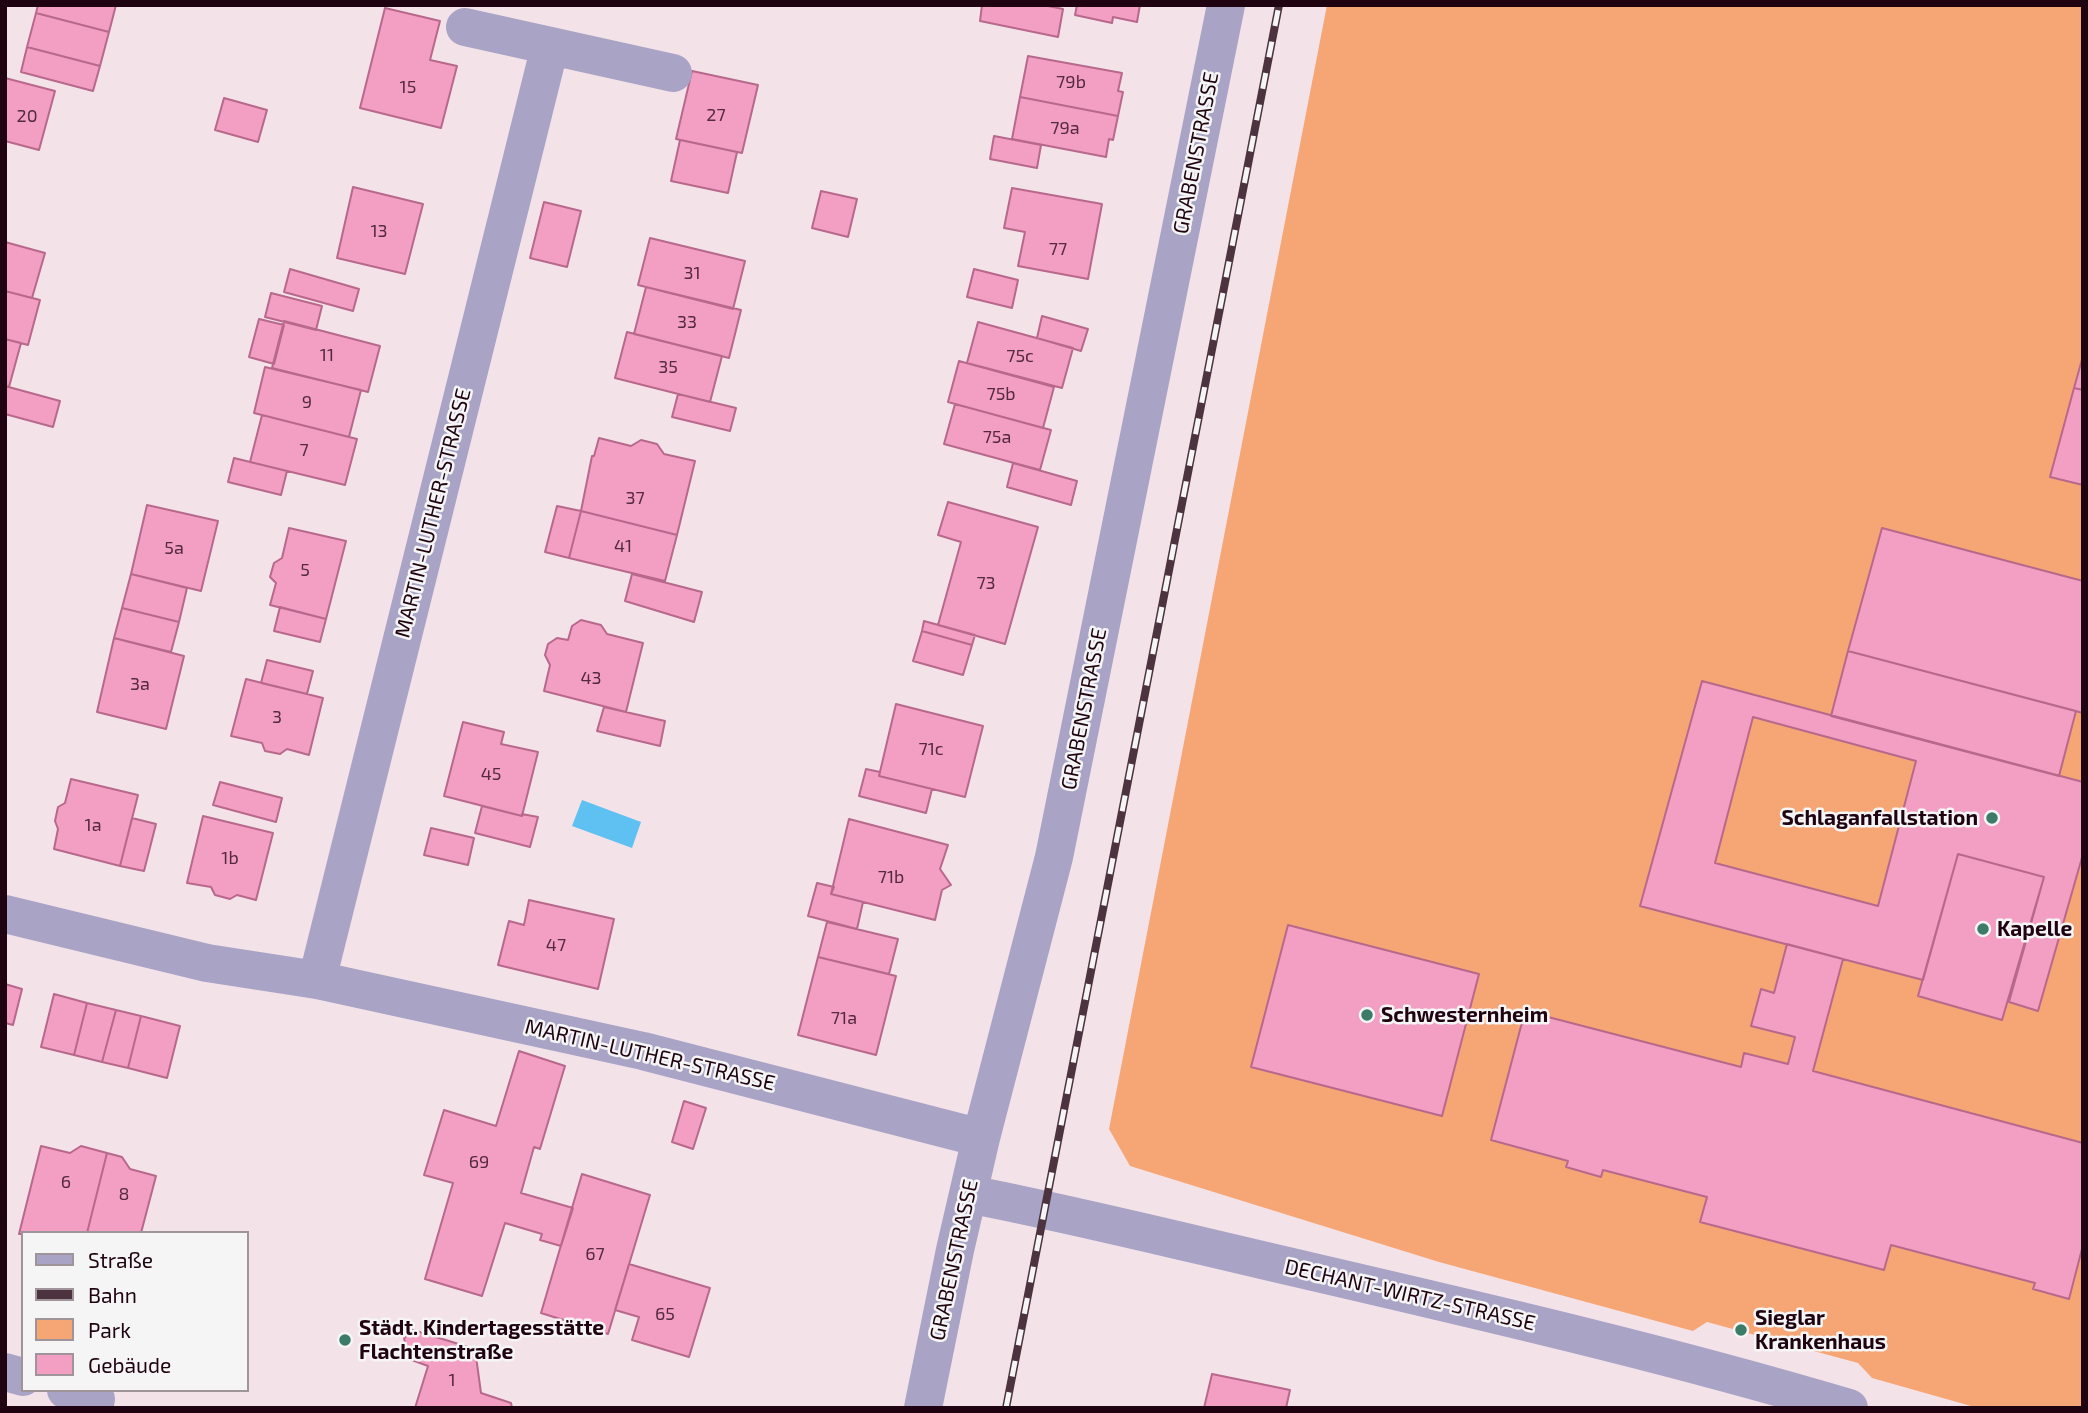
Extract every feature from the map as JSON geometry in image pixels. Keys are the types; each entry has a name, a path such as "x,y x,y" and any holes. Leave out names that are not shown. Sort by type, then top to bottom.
{"street":[{"name":"GRABENSTRASSE","path":"923,1408 981,1138 1054,857 1226,5"},
{"path":"465,27 673,73"},
{"name":"MARTIN-LUTHER-STRASSE","path":"317,980 550,46"},
{"name":"MARTIN-LUTHER-STRASSE","path":"5,914 207,963 317,980 643,1051 981,1138"},
{"name":"DECHANT-WIRTZ-STRASSE","path":"968,1194 1046,1209 1729,1372 1849,1408"},
{"path":"73,1392 96,1399 94,1408"}],"green space":[{"path":"1327,5 2083,5 2083,1408 1978,1408 1872,1378 1858,1363 1707,1322 1693,1331 1439,1262 1130,1166 1109,1129"}],"water":[{"path":"582,800 641,822 632,848 572,826"}],"building":[{"path":"38,5 116,5 109,32 36,13"},
{"path":"982,5 1043,5 1063,9 1058,37 980,21"},
{"path":"1077,5 1140,5 1137,22 1113,17 1112,23 1075,15"},
{"path":"385,8 440,21 430,60 457,66 441,128 360,108"},
{"path":"36,13 109,32 100,66 27,47"},
{"path":"27,47 100,66 93,91 21,72"},
{"path":"1028,56 1122,73 1118,91 1123,92 1118,116 1020,97"},
{"path":"692,71 758,85 742,153 676,139"},
{"path":"5,78 55,91 39,150 5,141"},
{"path":"1020,97 1118,116 1113,140 1109,139 1106,157 1012,139"},
{"path":"224,98 267,110 258,142 215,130"},
{"path":"994,136 1041,145 1037,168 990,159"},
{"path":"680,140 737,152 728,193 671,181"},
{"path":"353,187 423,204 405,274 337,258"},
{"path":"1012,188 1102,204 1088,279 1018,266 1025,232 1004,228"},
{"path":"821,191 857,199 848,237 812,228"},
{"path":"544,202 581,211 567,267 530,258"},
{"path":"650,238 745,261 733,309 638,285"},
{"path":"5,242 45,253 32,298 5,291"},
{"path":"290,269 359,289 353,311 284,292"},
{"path":"974,269 1018,280 1012,308 967,297"},
{"path":"646,287 741,310 729,358 634,334"},
{"path":"5,291 40,300 28,345 5,339"},
{"path":"271,293 322,306 316,330 265,317"},
{"path":"1042,316 1088,329 1081,351 1037,338"},
{"path":"259,319 284,325 274,364 249,357"},
{"path":"284,321 380,346 368,392 272,368"},
{"path":"978,322 1073,348 1062,388 967,363"},
{"path":"627,332 722,356 710,402 615,378"},
{"path":"5,339 21,343 9,387 5,386"},
{"path":"2083,356 2083,390 2074,388"},
{"path":"959,361 1054,387 1043,428 948,402"},
{"path":"265,367 361,390 349,437 254,413"},
{"path":"5,386 60,401 53,427 5,414"},
{"path":"2074,388 2083,390 2083,485 2050,477"},
{"path":"678,394 736,408 730,431 672,417"},
{"path":"955,404 1051,430 1040,470 944,444"},
{"path":"262,415 357,439 345,485 250,462"},
{"path":"599,438 631,446 641,440 657,444 664,454 695,461 677,535 581,511 592,456"},
{"path":"234,458 287,471 281,495 228,482"},
{"path":"1013,463 1077,481 1071,505 1007,487"},
{"path":"948,502 1038,527 1005,644 938,625 961,542 938,535"},
{"path":"147,505 218,521 201,591 131,574"},
{"path":"557,506 581,511 569,558 545,552"},
{"path":"581,511 677,535 665,581 569,558"},
{"path":"289,528 346,541 326,619 270,605 276,583 270,577 274,563 282,558"},
{"path":"1882,528 2083,581 2083,713 1848,651"},
{"path":"131,574 187,588 179,622 122,608"},
{"path":"632,574 702,592 694,622 625,601"},
{"path":"280,607 326,619 320,642 274,631"},
{"path":"122,608 179,622 171,652 114,638"},
{"path":"581,620 601,625 607,634 643,643 626,712 544,691 550,665 545,655 548,644 557,638 568,640 572,626"},
{"path":"924,621 975,635 972,645 922,631"},
{"path":"922,631 972,645 963,675 913,661"},
{"path":"114,638 184,656 166,729 97,712"},
{"path":"1848,651 2076,711 2059,776 1831,716"},
{"path":"267,660 313,671 307,694 261,683"},
{"path":"246,679 323,698 309,755 287,749 280,754 265,751 262,743 231,736"},
{"name":"Schlaganfallstation","path":"1702,681 2083,782 2083,854 2038,1011 2009,1002 2044,877 1958,854 1923,980 1640,906","holes":["1753,717 1916,761 1878,906 1715,863"]},
{"path":"896,704 983,726 965,797 879,776"},
{"path":"604,707 665,721 660,746 597,731"},
{"path":"463,722 504,732 501,744 538,752 522,816 444,796"},
{"path":"866,769 880,772 879,776 932,789 926,813 859,796"},
{"path":"71,779 138,795 120,866 54,849 58,807 65,803"},
{"path":"220,782 282,798 276,822 213,805"},
{"path":"482,806 522,816 538,817 530,847 475,833"},
{"path":"203,816 273,833 256,900 237,895 230,899 215,895 211,887 187,883"},
{"path":"132,818 156,824 144,871 120,866"},
{"path":"849,819 948,845 940,869 951,885 942,890 935,920 831,894"},
{"path":"431,828 474,838 468,865 424,855"},
{"name":"Kapelle","path":"1958,854 2044,877 2002,1020 1918,996"},
{"path":"817,883 834,887 831,894 863,902 857,929 808,916"},
{"path":"529,900 614,919 598,989 498,965 509,921 524,925"},
{"path":"827,922 898,939 889,974 818,957"},
{"name":"Schwesternheim","path":"1288,925 1479,974 1442,1116 1251,1067"},
{"path":"1787,944 1843,959 1813,1071 2083,1143 2083,1245 2069,1299 2033,1289 2035,1283 1891,1245 1884,1270 1700,1222 1707,1197 1603,1170 1601,1177 1566,1167 1568,1161 1491,1140 1525,1011 1741,1067 1744,1053 1788,1064 1795,1037 1751,1026 1761,989 1774,993"},
{"path":"818,957 896,976 876,1055 798,1035"},
{"path":"5,984 22,989 13,1025 5,1023"},
{"path":"54,994 87,1003 74,1055 41,1047"},
{"path":"87,1003 116,1010 102,1062 74,1055"},
{"path":"116,1010 141,1016 128,1068 102,1062"},
{"path":"141,1016 180,1026 167,1078 128,1068"},
{"path":"519,1051 565,1066 540,1149 534,1147 521,1193 573,1208 561,1246 540,1240 542,1234 505,1223 482,1296 425,1279 453,1183 424,1175 444,1110 496,1126"},
{"path":"684,1101 706,1108 693,1149 672,1142"},
{"path":"41,1146 70,1153 81,1146 107,1153 88,1231 21,1231 19,1234"},
{"path":"107,1153 122,1157 130,1169 156,1176 142,1231 88,1231"},
{"path":"582,1174 650,1195 608,1334 541,1313"},
{"path":"629,1264 710,1288 689,1357 632,1340 639,1317 615,1310"},
{"path":"413,1330 475,1349 481,1393 511,1403 512,1408 415,1408 428,1366 409,1359 404,1338"},
{"path":"1212,1374 1290,1390 1286,1408 1204,1408"}],"railway":[{"path":"1006,1408 1279,5"}],"place":[{"name":"Schlaganfallstation","path":"1992,818"},
{"name":"Kapelle","path":"1983,929"},
{"name":"Schwesternheim","path":"1367,1015"},
{"name":"Sieglar Krankenhaus","path":"1741,1330"},
{"name":"Städt. Kindertagesstätte Flachtenstraße","path":"345,1340"}]}
